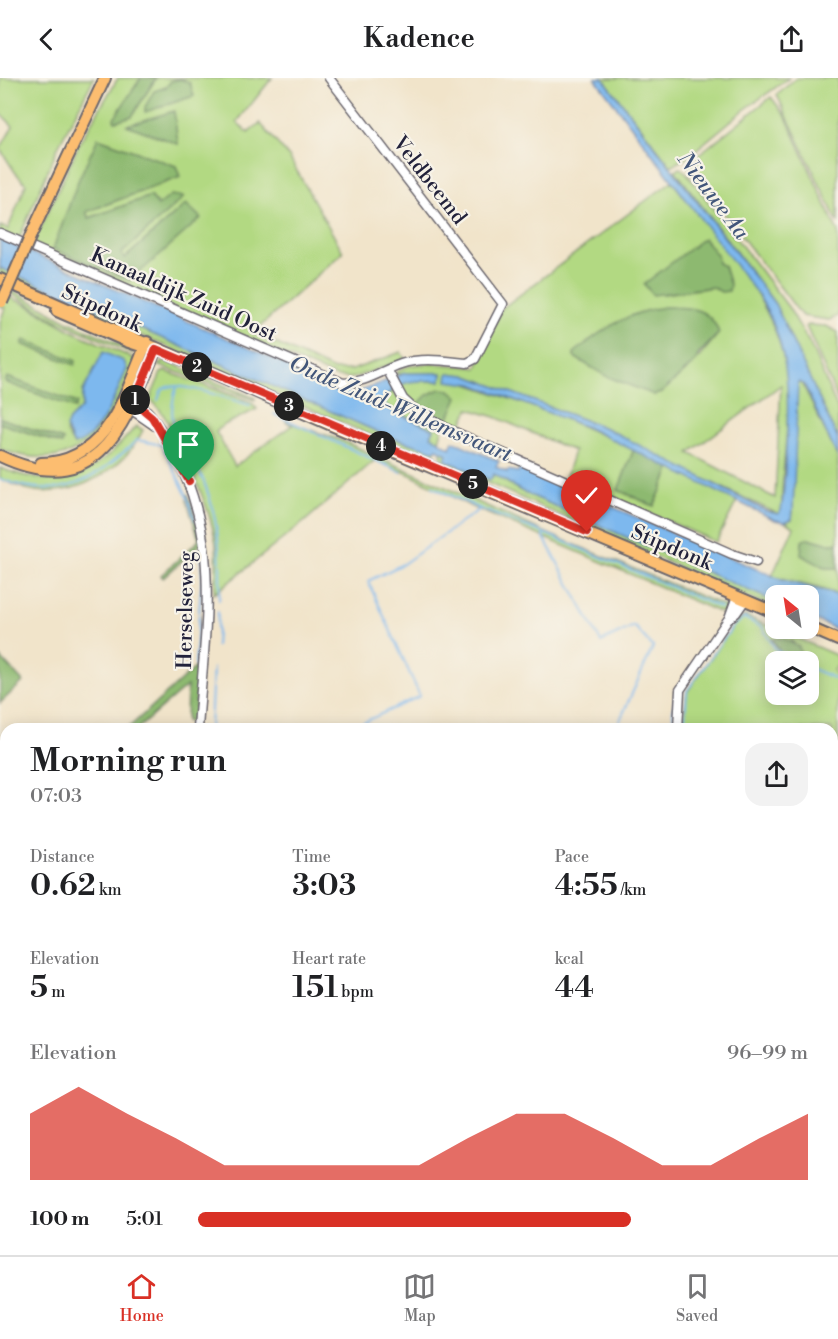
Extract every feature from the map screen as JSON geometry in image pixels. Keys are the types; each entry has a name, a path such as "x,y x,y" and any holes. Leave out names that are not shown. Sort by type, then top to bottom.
{"main road":[{"path":"1,304 105,78"},
{"path":"90,107 112,78"},
{"name":"Stipdonk","path":"0,279 145,345 765,608"},
{"path":"129,405 145,345"},
{"path":"0,456 11,461 51,463 79,454 99,439 129,405 156,349"},
{"path":"819,632 838,640"}],"street":[{"name":"Veldbeemd","path":"329,78 503,304"},
{"name":"Kanaaldijk Zuid Oost","path":"0,233 343,383 360,383 398,364 411,362 467,363 475,359 503,304"},
{"path":"388,371 394,383 416,411 448,429 732,554 756,562"},
{"name":"Herselseweg","path":"129,405 160,430 189,481 202,521 207,576 198,723"},
{"path":"678,723 680,690 729,618 736,613 741,598"}],"green space":[{"path":"0,78 94,78 58,147 18,241 0,233 0,226 8,229 26,184 0,149 13,126 0,113"},
{"path":"118,78 141,78 115,118 132,116 156,78 272,78 237,122 248,133 260,123 289,157 343,252 253,333 334,370 352,370 401,352 405,359 353,378 336,377 32,247 81,140","holes":["98,138 176,166 180,177 86,212 89,218 151,196 158,206 184,197 121,254 125,258 186,204 130,281 53,249"]},
{"path":"141,78 156,78 132,116 115,121 114,118"},
{"path":"603,78 789,78 744,110 686,158 671,166"},
{"path":"796,78 838,78 838,223 777,95"},
{"path":"181,79 190,83 194,96 145,112 145,107 154,91 166,87 171,81"},
{"path":"771,97 785,115 838,232 838,316 829,320 802,316 688,166 693,159"},
{"path":"174,111 178,144 127,125"},
{"path":"98,138 176,166 180,177 86,212 89,218 151,196 158,206 171,195 184,197 121,254 125,258 186,204 201,218 130,281 53,249 78,181"},
{"path":"680,168 686,172 789,308 810,344 838,410 838,439 775,304 675,170"},
{"path":"672,181 746,278 775,331 784,359 788,389 787,433 782,507 778,514 677,466 608,429 465,375 448,374 462,382 554,414 634,449 618,490 654,506 671,467 737,501 716,542 566,477 574,451 495,417 469,409 459,430 446,424 451,413 450,390 434,391 416,406 408,400 399,384 411,381 441,381 442,373 395,374 402,369 422,364 477,368 501,309","holes":["704,238 718,263 714,287 664,294","719,333 696,361 661,393 654,395","781,385 775,498 689,453"]},
{"path":"704,238 717,255 718,263 724,266 730,285 729,291 721,292 713,287 653,295 644,284"},
{"path":"0,268 392,438 435,451 433,458 417,455 0,274"},
{"path":"14,291 67,321 127,347 134,354 54,319 12,294"},
{"path":"0,293 27,305 76,333 135,359 126,384 103,425 89,441 72,452 52,457 28,457 0,449 0,423 61,444 63,440 0,418 0,322 5,308 0,306","holes":["103,353 74,445 66,432 69,420 82,407 83,391"]},
{"path":"665,307 698,310 710,318 719,333 698,355 696,361 661,393 654,395 606,376 574,357 574,353 605,329 628,317"},
{"path":"806,326 826,326 838,332 838,400"},
{"path":"24,340 76,361 75,365 22,344"},
{"path":"165,361 255,398 255,400 157,365"},
{"path":"165,371 251,402 257,409 222,426 216,432 235,466 292,425 285,421 343,441 551,535 729,608 726,615 470,506 411,475 375,460 304,522 214,594 216,545 206,506 179,443 169,424 150,399 161,373"},
{"path":"7,377 77,403 75,408 5,382"},
{"path":"801,381 838,458 838,542 830,544 808,538 825,568 838,568 838,595 819,588 819,585 805,585 772,576 794,527 785,522 792,519 793,510 796,385"},
{"path":"440,389 450,390 458,397 446,424 416,406 427,395"},
{"path":"394,391 413,413 440,427 442,430 439,441 431,436 434,429 385,406 382,399"},
{"path":"0,418 63,440 62,444 0,423"},
{"path":"136,426 143,430 125,456 99,477 84,484 69,489 36,491 0,479 0,468 43,479 60,479 76,475 106,457"},
{"path":"634,449 671,467 654,506 618,490"},
{"path":"441,451 447,454 445,460 490,480 493,474 523,492 761,595 765,597 765,605 442,463"},
{"path":"188,494 204,541 163,578 161,575 199,540 187,501"},
{"path":"808,538 830,544 838,542 838,568 826,568 801,555 802,541"},
{"path":"745,616 765,625 765,639 798,639 838,656 838,666 833,670 838,677 838,723 682,723 687,692 737,620"},
{"path":"772,639 785,639 799,647 800,651 780,651"},
{"path":"0,657 23,682 0,703"},
{"path":"198,665 194,723 186,721 187,686 144,723 134,723"}],"water":[{"path":"595,78 603,78 775,304 838,439 838,458 804,384 798,382 792,519 785,522 775,520 586,427 472,384 447,381 448,373 465,375 608,429 766,511 778,514 781,510 788,406 782,349 776,331 758,295"},
{"path":"0,239 354,394 405,373 442,373 441,381 422,381 400,385 382,401 394,412 434,429 431,436 450,448 453,441 499,461 496,467 507,472 508,470 518,472 520,467 782,580 801,585 765,585 765,598 523,492 494,474 490,480 445,460 447,454 437,449 435,451 392,438 0,268"},
{"path":"103,352 124,361 127,369 100,424 93,433 74,445 66,427 69,420 82,407 83,392"},
{"path":"819,590 838,595 838,630 819,621"}],"waterway":[{"path":"158,400 161,392 172,386 206,392 250,405"},
{"path":"177,386 172,415 174,426 204,482 216,525 220,555 219,600"},
{"path":"274,414 401,472"},
{"path":"0,479 41,489 59,488 91,477 137,440 162,445 186,494 195,520"},
{"path":"433,487 481,509 544,533 543,536 601,642 634,626 653,647 619,723"},
{"path":"362,723 420,696 368,581 403,564 480,509"},
{"path":"544,533 721,608"},
{"path":"195,666 202,575 200,550"},
{"path":"216,646 218,612"},
{"path":"684,723 687,691 733,626 744,618 762,627 778,651"},
{"path":"210,723 213,668"},
{"path":"819,672 838,680"},
{"path":"674,723 676,693"}],"route":[{"path":"189,481 152,417 134,402 156,349 587,532"}],"water label":[{"name":"Nieuwe Aa","path":"714,195"},
{"name":"Oude Zuid-Willemsvaart","path":"401,408"}]}
